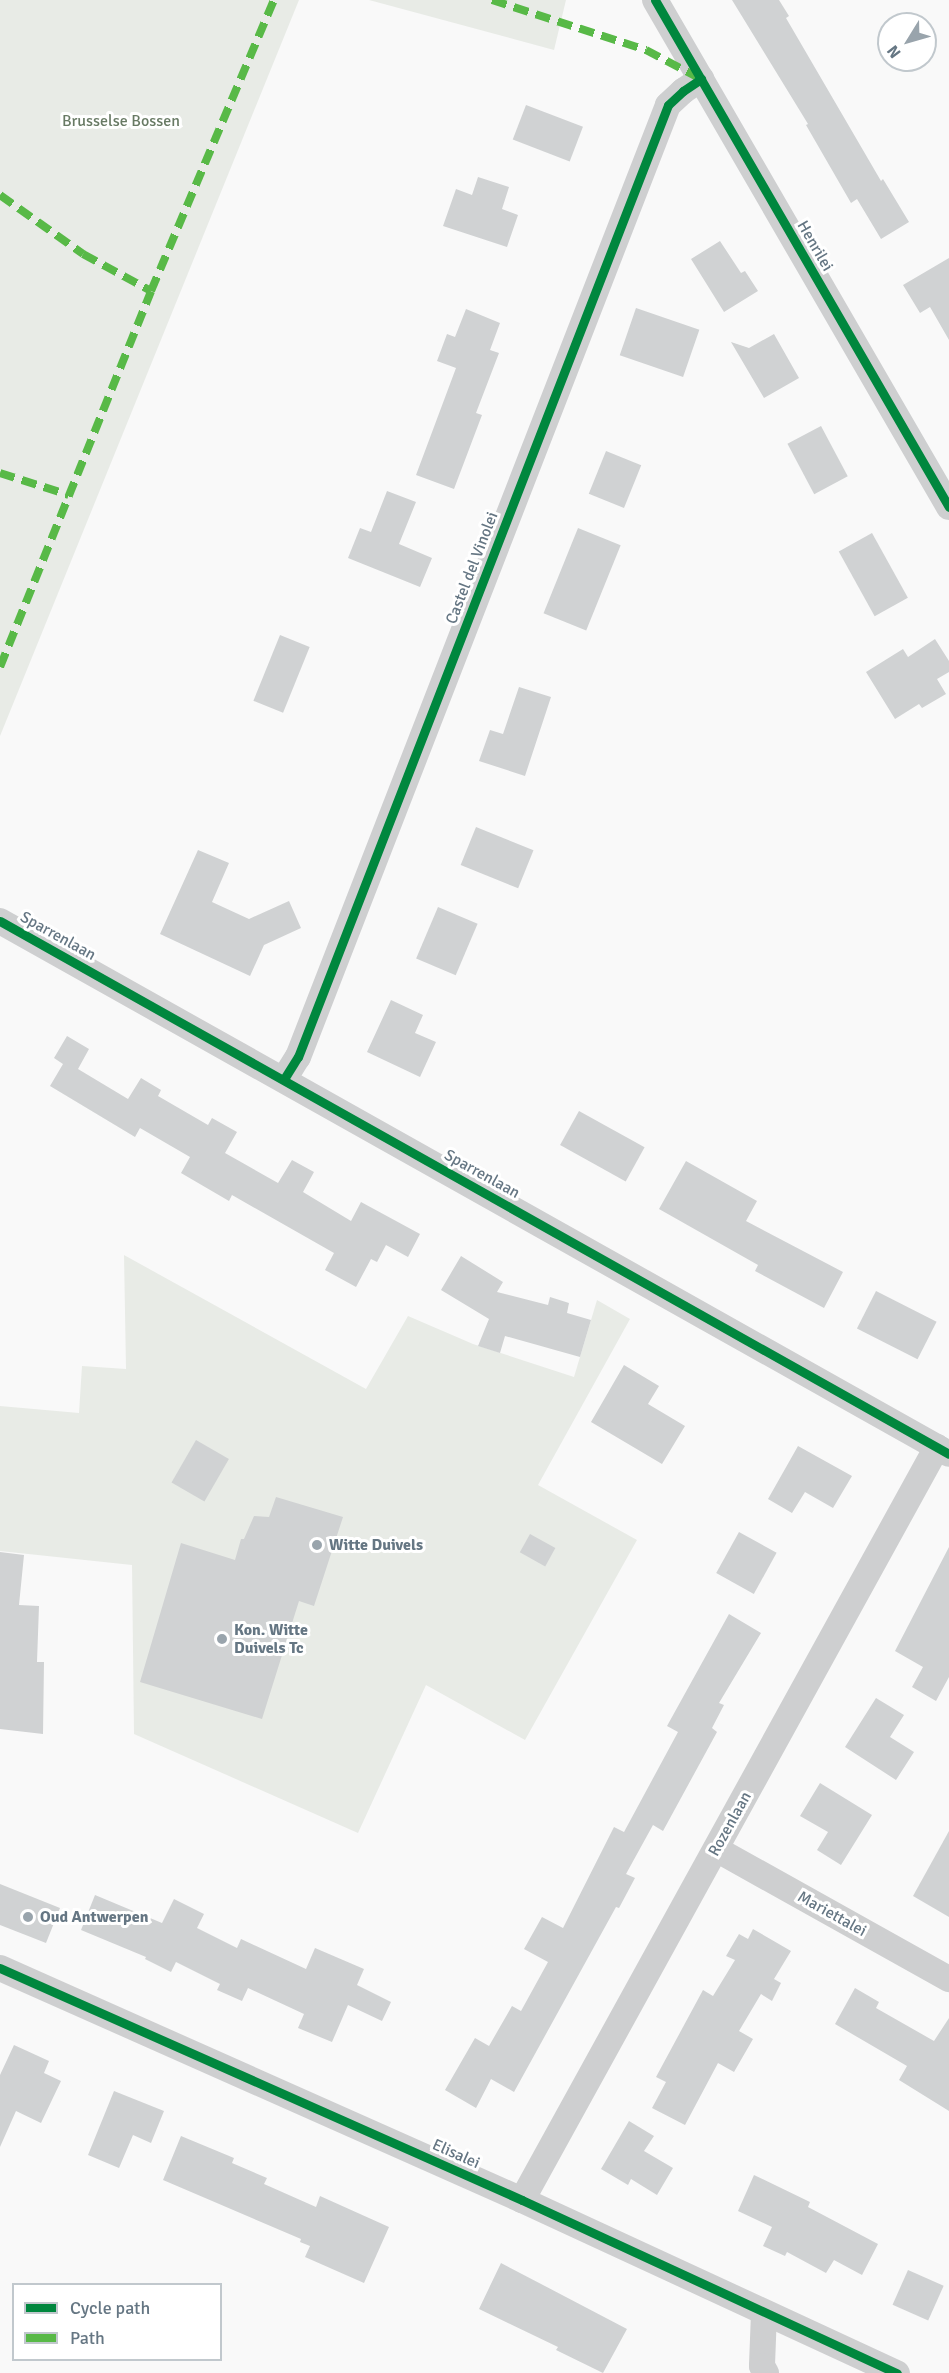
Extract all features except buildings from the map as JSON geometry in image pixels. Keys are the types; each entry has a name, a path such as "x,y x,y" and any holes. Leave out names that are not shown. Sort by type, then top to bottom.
{"street":[{"name":"Henrilei","path":"655,0 949,507"},
{"name":"Castel del Vinolei","path":"284,1079 306,1035 668,105 682,91 701,79"},
{"name":"Sparrenlaan","path":"0,921 943,1450"},
{"name":"Rozenlaan","path":"522,2200 716,1849 943,1450"},
{"name":"Mariettalei","path":"716,1849 949,1979"},
{"name":"Elisalei","path":"0,1968 522,2200 897,2373"},
{"path":"764,2313 762,2366 766,2373"}],"green space":[{"name":"Brusselse Bossen","path":"0,0 299,0 0,736"},
{"path":"369,0 566,0 554,50"},
{"name":"Witte Duivels","path":"124,1255 366,1389 408,1316 473,1344 574,1377 597,1300 630,1319 538,1485 637,1540 525,1740 426,1685 358,1833 134,1734 132,1565 0,1551 0,1406 79,1413 82,1366 126,1369"}],"marked path":[{"path":"0,667 151,291 274,0"},
{"path":"492,0 646,50 699,78"},
{"path":"0,195 83,254 151,291"},
{"path":"0,473 69,495"}],"cycle path":[{"path":"655,0 949,507"},
{"path":"284,1079 298,1057 668,105 701,79"},
{"path":"0,921 949,1454"},
{"path":"0,1968 522,2200 897,2373"}],"place":[{"name":"Witte Duivels","path":"317,1545"},
{"name":"Kon. Witte Duivels Tc","path":"222,1639"},
{"name":"Oud Antwerpen","path":"28,1917"}]}
